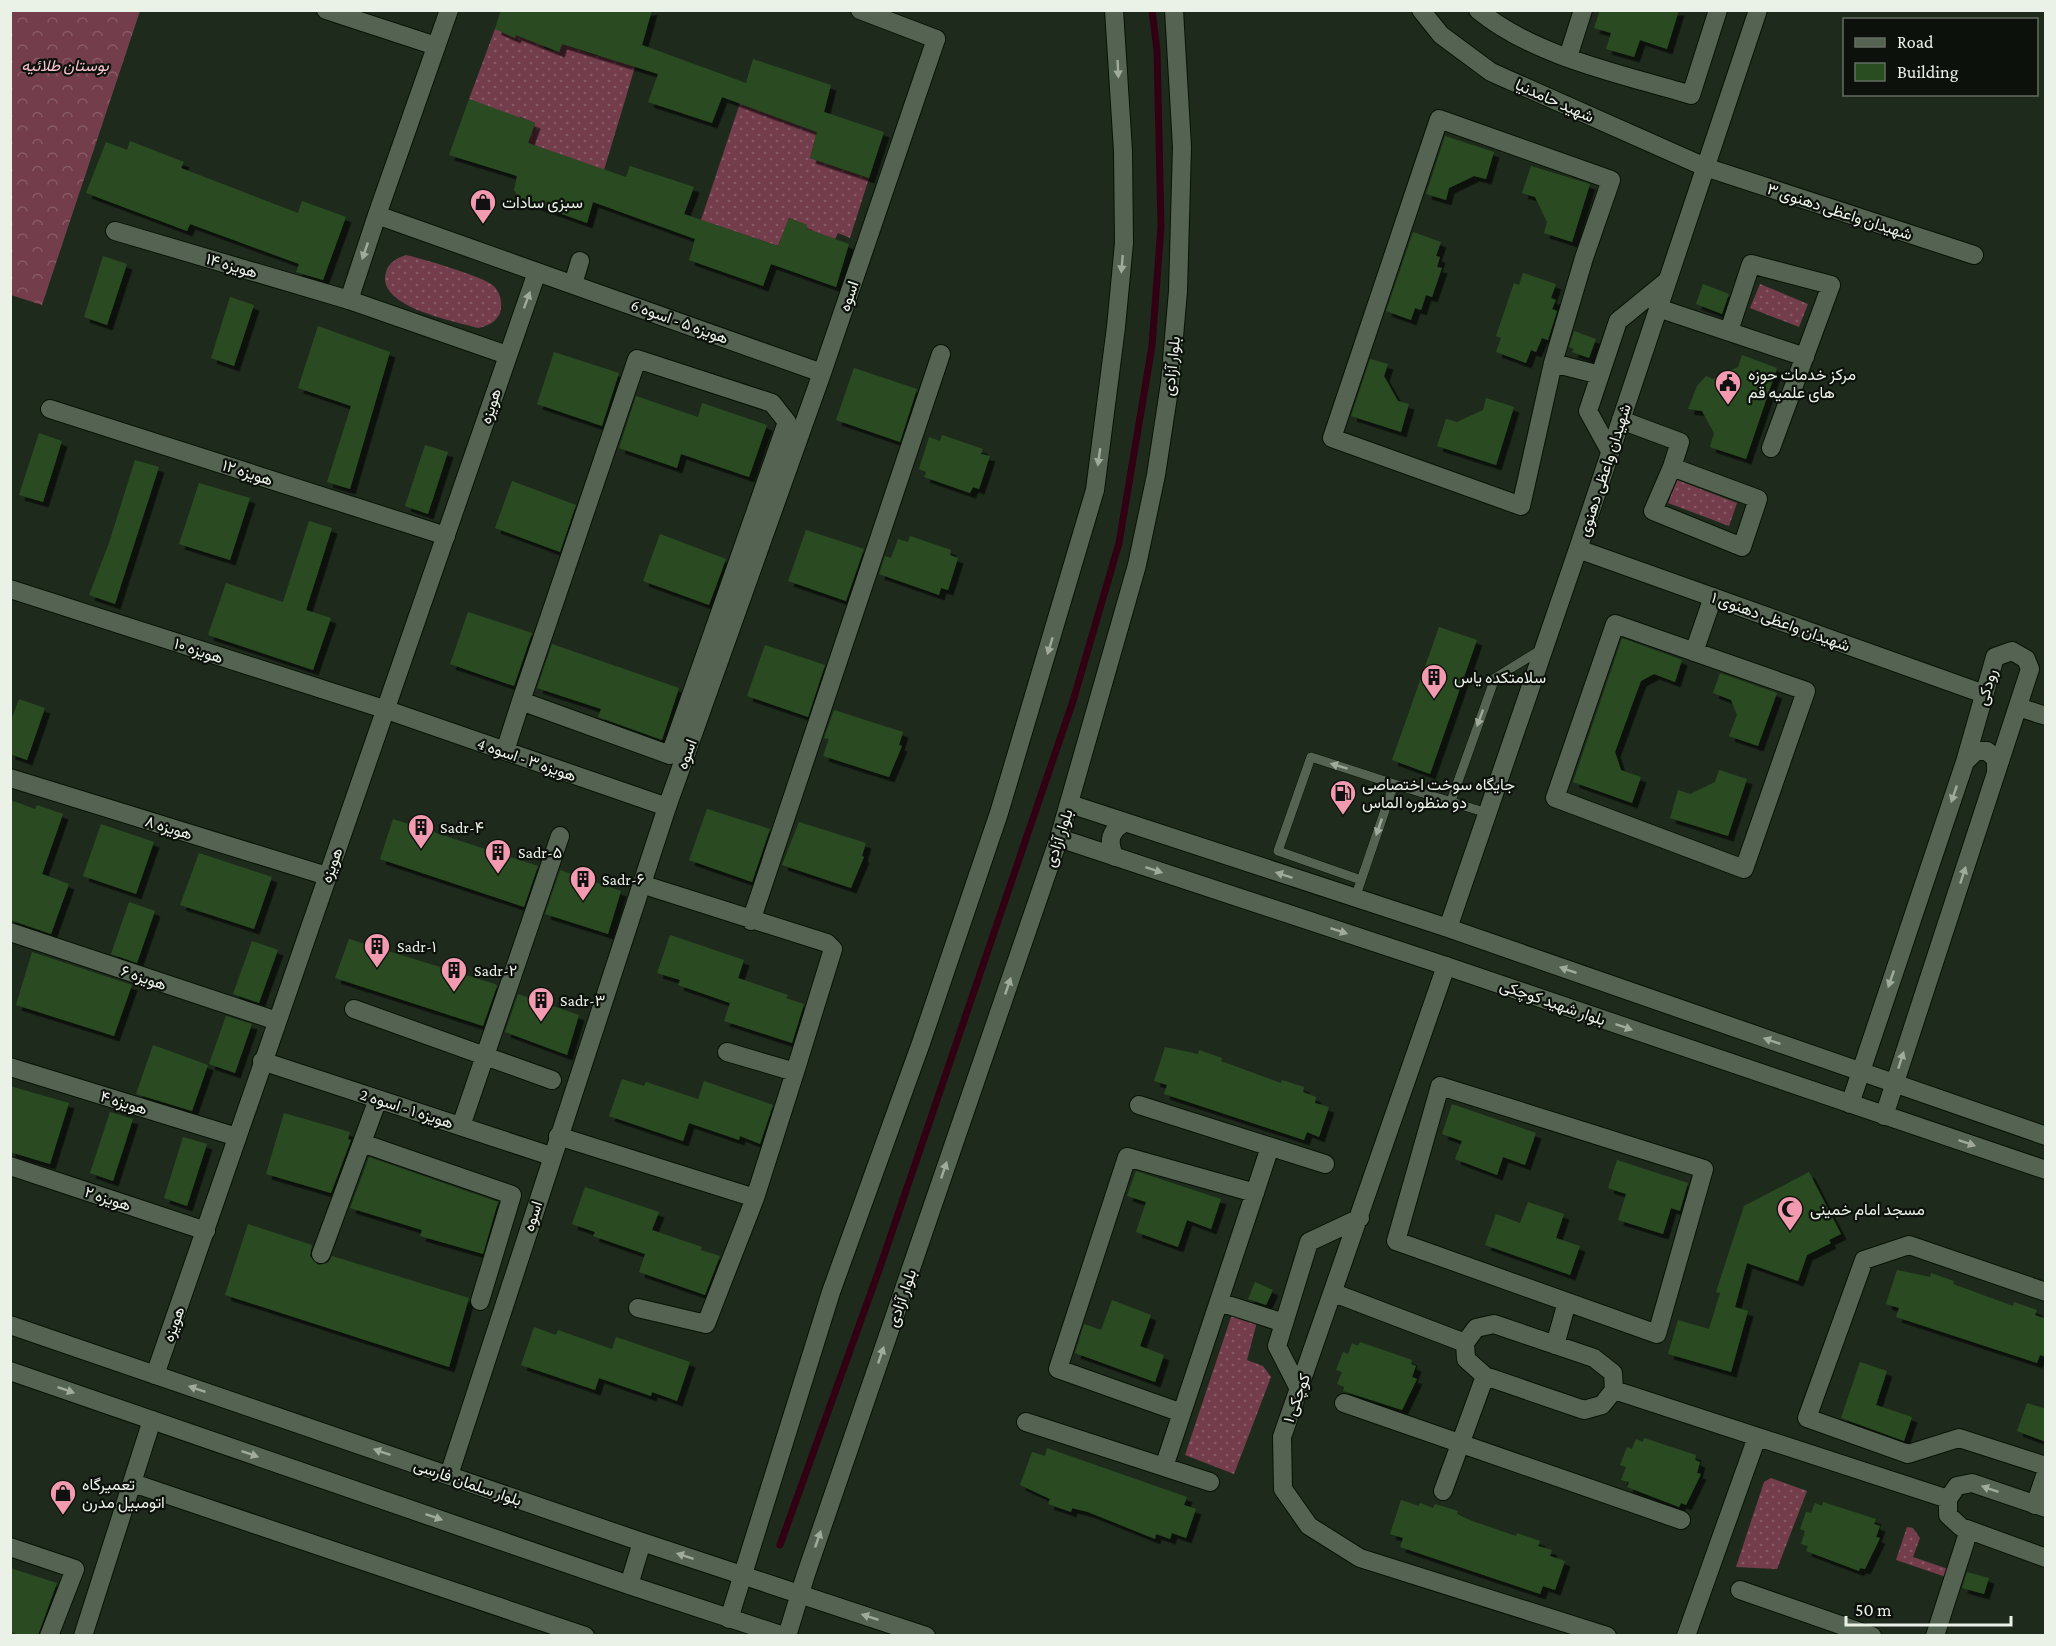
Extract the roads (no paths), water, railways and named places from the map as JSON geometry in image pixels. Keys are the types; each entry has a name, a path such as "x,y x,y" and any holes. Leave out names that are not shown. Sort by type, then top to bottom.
{"street":[{"path":"327,10 436,46"},
{"path":"449,10 349,300 507,355"},
{"name":"اسوه","path":"449,1475 667,807 822,373 936,39 860,10"},
{"path":"729,1618 831,1292 921,1043 999,813 1095,490 1116,327 1124,243 1123,151 1114,10"},
{"name":"بلوار آزادی","path":"786,1635 1059,838 1137,565 1156,475 1170,383 1178,291 1182,147 1174,10"},
{"name":"شهید حامدنیا","path":"1421,10 1441,35 1491,72 1705,166"},
{"path":"1478,10 1499,27 1568,57 1691,95 1718,10"},
{"path":"1568,57 1583,10"},
{"name":"شهیدان واعظی دهنوی","path":"1448,928 1578,549 1758,10"},
{"path":"1439,119 1611,180 1584,258 1553,363 1521,506 1332,438 1439,119"},
{"name":"شهیدان واعظی دهنوی ۳","path":"1705,166 1974,255"},
{"path":"377,215 537,272"},
{"name":"هویزه ۱۴","path":"115,231 349,300"},
{"path":"573,284 580,261"},
{"path":"1729,331 1751,264 1831,285 1771,448"},
{"name":"هویزه ۵ - اسوه 6","path":"537,272 822,373"},
{"name":"هویزه","path":"155,1375 537,272"},
{"path":"1610,451 1588,411 1618,321 1667,281"},
{"path":"1658,308 1805,357"},
{"path":"751,921 941,354"},
{"path":"504,751 521,700 637,359 772,403 786,422 670,755 521,700"},
{"path":"1553,363 1600,375"},
{"name":"هویزه ۱۲","path":"50,409 446,536"},
{"path":"1621,420 1680,442 1653,511 1742,547 1758,499 1672,466"},
{"name":"شهیدان واعظی دهنوی ۱","path":"1578,549 1984,694"},
{"name":"هویزه ۱۰","path":"10,589 387,710"},
{"path":"1694,652 1713,597"},
{"path":"1615,624 1694,652 1806,691 1744,869 1554,798 1615,624"},
{"name":"رودکی","path":"1850,1104 1965,762 1995,657 2012,651 2026,659 2030,669 1884,1116"},
{"path":"2018,707 2046,716"},
{"name":"هویزه ۳ - اسوه 4","path":"387,710 667,807"},
{"path":"1965,762 1976,751 1987,751 1996,759 1996,775"},
{"name":"هویزه ۸","path":"10,778 327,876"},
{"path":"1070,804 1448,928 2046,1136"},
{"path":"1115,857 1110,848 1110,837 1116,828 1125,822"},
{"path":"461,1126 560,836"},
{"name":"بلوار شهید کوچکی","path":"1059,838 1446,966 2046,1170"},
{"path":"638,1308 706,1324 755,1197 832,949 827,944 641,884"},
{"name":"هویزه ۶","path":"10,932 277,1021"},
{"name":"کوچکی ۱","path":"1446,966 1282,1437 1283,1489 1309,1526 1360,1558 1607,1635"},
{"path":"354,1009 552,1080"},
{"path":"727,1052 795,1072"},
{"path":"1797,1086 1814,1082 1819,1070 1804,1053"},
{"name":"هویزه ۱ - اسوه 2","path":"262,1061 552,1156"},
{"name":"هویزه ۴","path":"10,1067 237,1137"},
{"path":"1440,1086 1704,1169 1657,1334 1567,1302 1396,1241 1440,1086"},
{"path":"321,1254 378,1099"},
{"path":"1930,1131 1917,1114 1921,1103 1938,1099"},
{"path":"1138,1105 1325,1164"},
{"path":"558,1136 755,1197"},
{"path":"362,1143 512,1195 480,1301"},
{"path":"1164,1467 1270,1147"},
{"path":"1182,1413 1058,1369 1127,1157 1255,1193"},
{"name":"هویزه ۲","path":"10,1166 206,1231"},
{"path":"1299,1389 1277,1346 1309,1242 1360,1218"},
{"path":"2046,1292 1909,1245 1864,1260 1807,1418 1908,1454 1959,1438 2046,1466"},
{"path":"1334,1293 1465,1343"},
{"path":"1219,1302 1284,1323"},
{"path":"1555,1345 1567,1302"},
{"path":"1494,1324 1555,1345 1594,1358 1613,1373 1614,1390 1602,1405 1584,1410 1485,1376 1466,1359 1465,1343 1476,1328 1494,1324"},
{"name":"بلوار سلمان فارسی","path":"10,1325 907,1632 926,1635"},
{"path":"10,1371 629,1585 786,1635"},
{"path":"1443,1491 1485,1376"},
{"path":"1614,1390 1948,1498"},
{"path":"1344,1403 1682,1520"},
{"path":"83,1635 134,1483 152,1420"},
{"path":"1026,1422 1210,1482"},
{"path":"1686,1635 1757,1437"},
{"path":"2046,1473 2040,1507 1972,1483 1957,1486 1948,1498 1948,1515 1961,1527 2046,1557"},
{"path":"134,1483 585,1635"},
{"path":"1935,1635 1969,1530"},
{"path":"629,1585 642,1542"},
{"path":"10,1547 75,1569 49,1635"},
{"path":"1740,1590 1872,1635"}],"lane":[{"path":"1451,801 1495,678 1544,648"},
{"path":"1361,880 1278,851 1311,757 1486,813"},
{"path":"1355,898 1394,784"}],"waterway":[{"path":"780,1545 879,1270 1073,701 1119,543 1152,346 1161,226 1157,50 1152,10"}],"place":[{"name":"سبزی سادات","path":"483,225"},
{"name":"مرکز خدمات حوزه های علمیه قم","path":"1728,406"},
{"name":"سلامتکده یاس","path":"1434,700"},
{"name":"جایگاه سوخت اختصاصی دو منظوره الماس","path":"1343,816"},
{"name":"Sadr-۴","path":"421,850"},
{"name":"Sadr-۵","path":"498,875"},
{"name":"Sadr-۶","path":"583,902"},
{"name":"Sadr-۱","path":"377,969"},
{"name":"Sadr-۲","path":"454,993"},
{"name":"Sadr-۳","path":"541,1023"},
{"name":"مسجد امام خمینی","path":"1790,1232"},
{"name":"تعمیرگاه اتومبیل مدرن","path":"63,1516"}],"park label":[{"name":"بوستان طلائیه","path":"65,65"}]}
